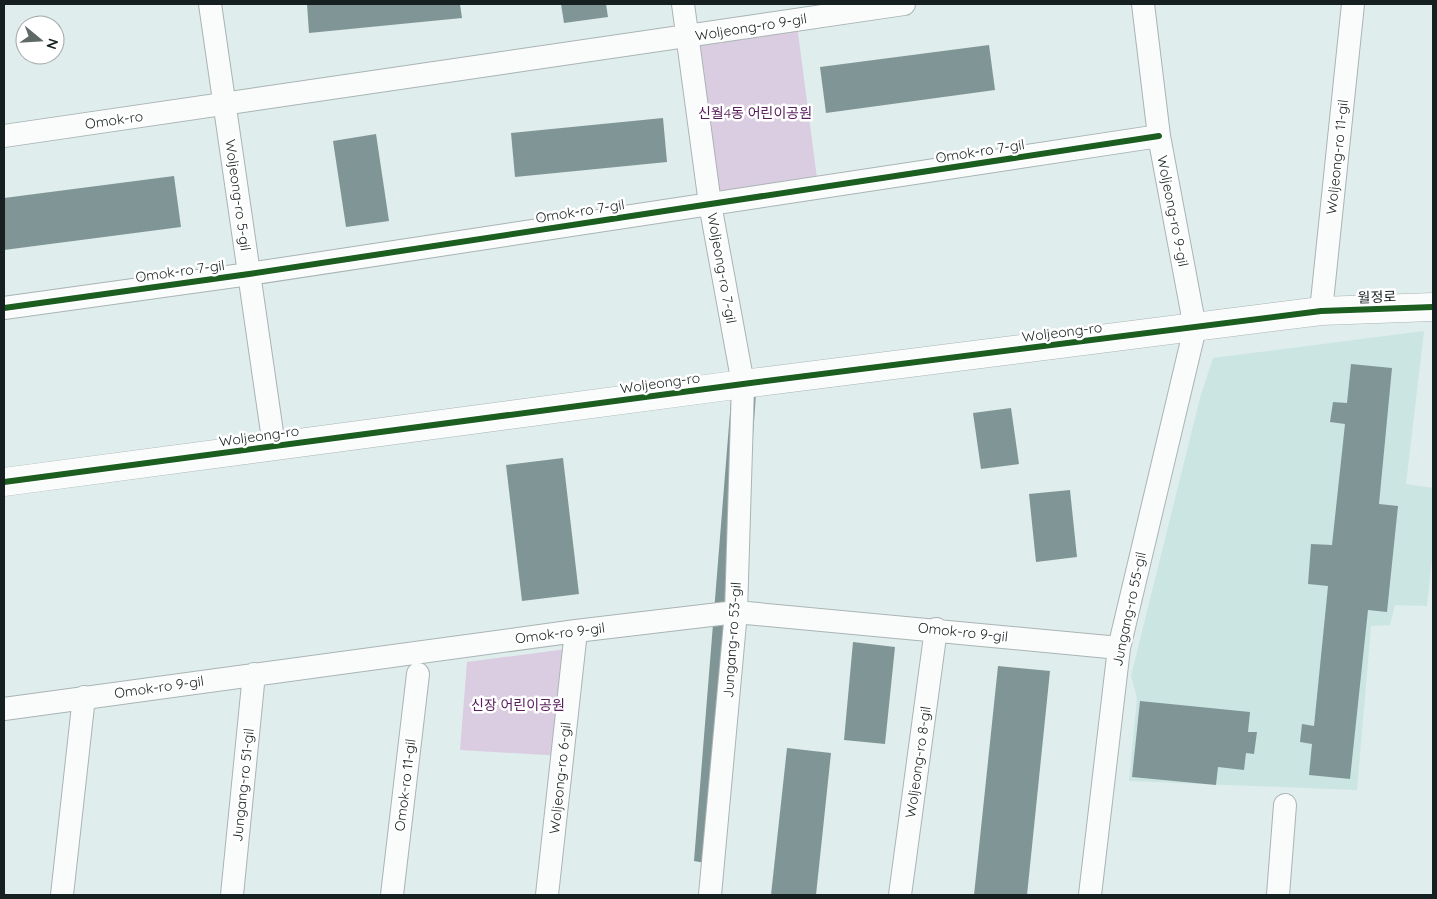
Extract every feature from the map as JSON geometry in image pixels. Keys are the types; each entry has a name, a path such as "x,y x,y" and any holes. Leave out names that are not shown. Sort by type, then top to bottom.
{"street":[{"name":"Woljeong-ro 5-gil","path":"210,4 274,446"},
{"name":"Woljeong-ro 7-gil","path":"683,4 710,204 743,384"},
{"name":"Woljeong-ro 9-gil","path":"225,104 420,73 687,37 904,4"},
{"name":"Woljeong-ro 9-gil","path":"1143,4 1159,136 1195,328"},
{"name":"Woljeong-ro 11-gil","path":"1321,311 1353,4"},
{"name":"Omok-ro","path":"4,136 225,104"},
{"name":"Omok-ro 7-gil","path":"4,308 249,274 1159,136"},
{"name":"월정로","path":"1321,311 1433,307"},
{"name":"Woljeong-ro","path":"4,482 743,384 1321,311"},
{"name":"Jungang-ro 55-gil","path":"1090,895 1119,648 1195,328"},
{"name":"Jungang-ro 53-gil","path":"710,895 736,612 743,384"},
{"name":"Omok-ro 9-gil","path":"4,709 576,631 736,612 936,629 1119,648"},
{"name":"Woljeong-ro 8-gil","path":"900,895 936,629"},
{"name":"Woljeong-ro 6-gil","path":"547,895 576,631"},
{"name":"Jungang-ro 51-gil","path":"232,895 254,674"},
{"name":"Omok-ro 11-gil","path":"392,895 418,674"},
{"path":"62,895 84,697"},
{"path":"1278,895 1286,805"}],"shaded area":[{"path":"1424,331 1406,484 1433,488 1433,549 1427,606 1395,605 1390,625 1371,626 1357,790 1129,781 1137,698 1131,676 1200,398 1213,358"}],"green space":[{"name":"신월4동 어린이공원","path":"797,25 818,186 713,201 691,39"},
{"name":"신장 어린이공원","path":"574,648 563,756 460,750 467,662"}],"building":[{"path":"307,4 460,4 462,18 309,33"},
{"path":"561,4 606,4 608,17 564,23"},
{"path":"989,45 995,90 826,113 820,67"},
{"path":"663,118 667,162 515,177 511,133"},
{"path":"376,134 389,221 346,227 333,141"},
{"path":"174,176 181,227 4,250 4,198"},
{"path":"1351,364 1392,368 1379,504 1398,506 1387,612 1368,610 1350,779 1309,775 1312,744 1300,742 1302,724 1314,726 1328,586 1308,584 1311,544 1332,545 1345,424 1330,422 1333,402 1347,403"},
{"path":"756,394 722,866 694,861 731,400"},
{"path":"1011,408 1019,464 981,469 973,413"},
{"path":"563,458 579,594 522,601 506,465"},
{"path":"1070,490 1077,557 1036,562 1029,494"},
{"path":"853,642 895,647 885,744 844,740"},
{"path":"998,666 1050,671 1027,895 974,895"},
{"path":"1140,701 1250,712 1248,732 1257,732 1254,754 1246,753 1244,770 1218,767 1216,785 1132,777"},
{"path":"787,748 831,753 816,895 771,895"}],"cycle path":[{"path":"4,308 249,274 1159,136"},
{"path":"4,482 743,384 1321,311 1433,307"}]}
